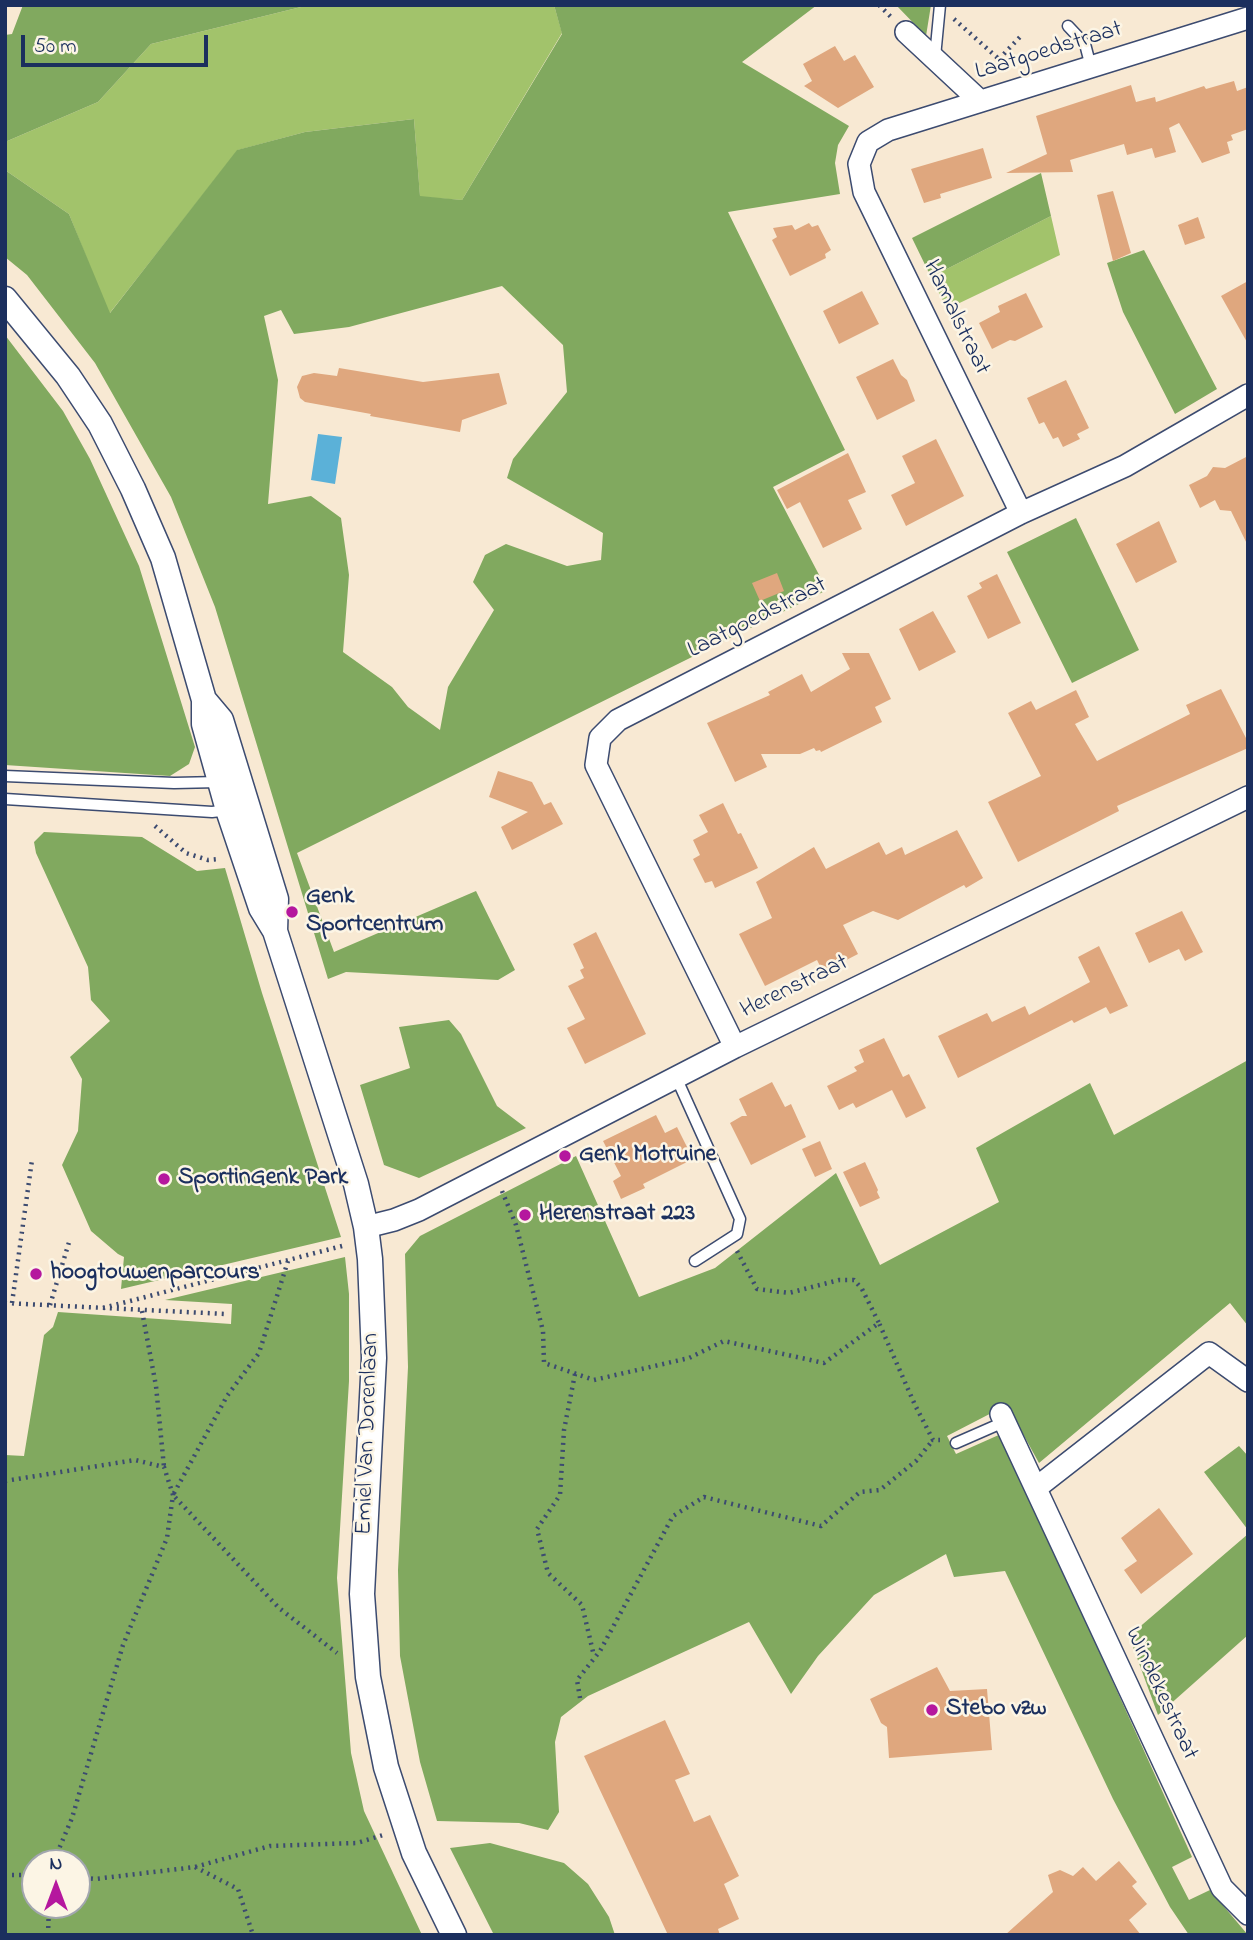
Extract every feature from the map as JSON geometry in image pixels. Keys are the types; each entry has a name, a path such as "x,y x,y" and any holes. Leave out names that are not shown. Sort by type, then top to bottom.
{"street":[{"name":"Laatgoedstraat","path":"868,142 888,130 1248,18"},
{"path":"906,32 980,101"},
{"name":"Hamalstraat","path":"868,142 859,163 864,191 1021,513"},
{"name":"Emiel Van Dorenlaan","path":"5,299 68,376 100,424 133,489 163,558 204,700 221,720 229,779 237,807 276,899 275,931 356,1184 366,1227 372,1277 374,1358 362,1594 368,1677 386,1767 414,1853 454,1935"},
{"name":"Laatgoedstraat","path":"735,1047 596,765 600,738 618,720 1021,513 1125,466 1248,395"},
{"name":"Herenstraat","path":"366,1227 419,1210 735,1047 1248,797"},
{"path":"1036,1488 1209,1353 1248,1381"},
{"name":"Windekestraat","path":"1003,1418 1222,1888 1248,1914"}],"lane":[{"path":"935,57 940,5"},
{"path":"1068,26 1084,44 1091,67"},
{"path":"5,776 174,783 229,779"},
{"path":"5,799 212,811 237,807"},
{"path":"676,1077 740,1219 737,1234 695,1261"},
{"path":"956,1443 1003,1418"}],"path":[{"path":"951,16 1014,73"},
{"path":"999,59 1020,37"},
{"path":"152,824 186,853 208,860 226,858"},
{"path":"12,1303 32,1160"},
{"path":"493,1171 516,1225 543,1331 544,1363 594,1380 689,1358 724,1341 824,1363 879,1323"},
{"path":"730,1238 757,1289 789,1293 839,1280 854,1280 862,1289 879,1323 933,1440"},
{"path":"50,1305 70,1239"},
{"path":"103,1308 344,1247"},
{"path":"59,1849 72,1818 123,1645 167,1538 173,1495 227,1396 259,1353 288,1261"},
{"path":"5,1303 226,1314"},
{"path":"142,1311 156,1386 164,1467 173,1495 279,1608 337,1653"},
{"path":"575,1374 564,1430 560,1495 537,1529 548,1573 582,1605 594,1657"},
{"path":"933,1440 956,1443"},
{"path":"580,1698 577,1680 600,1651 673,1516 704,1497 821,1527 860,1492 880,1490 916,1461 933,1440"},
{"path":"5,1481 135,1460 164,1467"},
{"path":"91,1879 195,1867 270,1846 357,1843 406,1828"},
{"path":"195,1867 238,1889 253,1935"}],"green space":[{"path":"23,5 309,5 151,44 98,102 5,142 5,35 12,34"},
{"path":"309,5 554,5 562,33 462,200 420,197 414,119 305,132 238,150 109,314 69,214 5,170 5,142 98,102 151,44"},
{"path":"554,5 817,5 742,62 849,126 838,145 835,163 840,194 728,212 845,450 773,487 827,590 297,853 334,952 476,891 515,970 498,980 346,972 328,979 215,607 171,497 95,363 27,275 5,257 5,170 69,214 110,313 237,150 305,132 414,119 420,196 462,200 562,34","holes":["502,286 563,345 567,392 513,459 507,478 603,533 601,560 567,566 506,544 485,555 473,582 494,610 448,687 440,730 408,707 392,687 343,652 349,575 341,518 311,496 268,504 278,380 264,316 281,310 294,334 349,327"]},
{"path":"896,5 931,5 926,36"},
{"path":"1041,173 1051,216 931,277 912,238"},
{"path":"1051,216 1060,255 947,309 931,277"},
{"path":"1144,250 1217,389 1175,414 1123,312 1107,263"},
{"path":"5,335 63,411 90,459 139,566 195,747 189,764 170,776 5,765"},
{"path":"1076,518 1139,650 1072,683 1007,552"},
{"path":"44,832 142,837 197,871 225,868 262,993 341,1237 121,1289 124,1257 91,1231 62,1165 78,1131 82,1079 70,1057 110,1021 91,1000 88,967 36,853 34,842"},
{"path":"449,1020 461,1034 497,1106 526,1128 419,1178 384,1165 360,1085 410,1068 399,1027"},
{"path":"1248,1060 1248,1326 1230,1303 1039,1463 1007,1405 947,1436 956,1454 1001,1434 1192,1857 1172,1867 1189,1900 1210,1890 1248,1935 1189,1935 1170,1907 1113,1799 1005,1571 954,1577 946,1554 874,1595 818,1656 791,1694 749,1622 588,1696 561,1717 555,1742 559,1812 548,1830 519,1823 437,1821 420,1762 400,1656 398,1570 408,1367 405,1254 420,1236 576,1156 639,1297 715,1268 836,1173 880,1265 999,1202 976,1148 1090,1083 1114,1135"},
{"path":"345,1257 349,1294 349,1381 337,1578 351,1753 364,1811 422,1935 5,1935 5,1455 24,1456 44,1335 53,1327 58,1312 231,1324 232,1304 165,1300"},
{"path":"1239,1446 1248,1456 1248,1530 1204,1472"},
{"path":"1248,1534 1248,1635 1158,1715 1129,1636"},
{"path":"490,1843 564,1863 588,1884 609,1917 615,1935 494,1935 450,1848"}],"water":[{"path":"318,434 342,437 335,484 311,480"}],"building":[{"path":"835,46 844,61 855,55 874,87 838,108 804,86 812,81 803,64"},
{"path":"1234,81 1237,91 1248,87 1248,129 1231,135 1233,140 1227,142 1230,153 1202,163 1179,123 1169,128 1176,152 1155,158 1152,148 1127,155 1124,144 1070,160 1073,172 1006,173 1047,154 1036,116 1131,85 1136,102 1155,97 1156,102 1204,86 1206,89"},
{"path":"983,148 992,178 940,194 941,198 924,203 911,169"},
{"path":"1113,191 1131,253 1113,261 1097,195"},
{"path":"1198,217 1205,238 1185,245 1178,225"},
{"path":"809,223 812,227 818,225 831,250 825,254 826,258 790,276 772,240 777,237 773,228 792,225 795,230"},
{"path":"1248,281 1248,344 1221,296"},
{"path":"862,291 879,324 839,344 823,311"},
{"path":"1026,293 1043,327 992,349 979,323 1000,312 998,306"},
{"path":"893,359 901,375 907,380 915,401 877,420 856,377"},
{"path":"339,368 423,382 499,373 507,404 462,420 460,432 370,416 371,414 305,402 300,398 297,387 302,376 314,373 337,376"},
{"path":"1066,380 1089,428 1077,434 1080,439 1063,447 1058,437 1053,439 1044,422 1039,424 1027,398"},
{"path":"936,439 964,496 906,526 891,495 915,483 902,456"},
{"path":"848,453 866,492 848,500 862,529 823,548 800,502 787,509 777,490"},
{"path":"1248,456 1248,546 1231,511 1220,510 1215,500 1200,508 1189,485 1207,476 1213,467 1225,468"},
{"path":"1159,521 1177,562 1136,583 1116,544"},
{"path":"777,573 784,591 760,601 752,583"},
{"path":"997,574 1021,623 988,639 967,596 982,588 979,583"},
{"path":"933,611 956,652 919,671 899,629"},
{"path":"842,653 869,653 891,699 875,707 882,722 821,752 814,748 800,754 761,754 767,767 735,782 707,723 770,695 768,692 802,674 811,692 850,669"},
{"path":"1221,689 1248,742 1248,748 1117,806 1119,811 1018,862 988,802 1041,776 1008,713 1031,701 1036,710 1076,690 1089,717 1075,724 1097,761 1190,714 1186,705"},
{"path":"498,771 532,782 544,805 551,802 563,824 512,850 501,827 528,812 489,797"},
{"path":"723,803 758,868 715,888 712,881 705,883 693,859 700,855 693,840 708,832 699,815"},
{"path":"957,830 983,878 966,888 964,885 898,920 873,911 843,925 858,954 823,972 817,960 765,986 739,934 772,918 756,882 814,847 826,869 879,842 886,855 902,847 905,855"},
{"path":"1182,911 1203,952 1185,961 1179,949 1149,963 1135,933"},
{"path":"596,932 646,1034 585,1064 567,1028 585,1019 568,986 584,978 580,970 584,968 573,944"},
{"path":"1099,946 1128,1006 1110,1014 1106,1007 1074,1023 1072,1020 958,1078 938,1036 987,1013 992,1022 1025,1006 1029,1015 1090,982 1078,957"},
{"path":"884,1038 903,1077 909,1074 926,1108 906,1118 892,1090 856,1108 853,1103 839,1110 827,1086 857,1071 854,1067 864,1062 859,1050"},
{"path":"772,1082 785,1107 791,1104 806,1137 751,1165 730,1123 747,1116 739,1099"},
{"path":"656,1115 665,1133 677,1127 693,1159 643,1184 645,1188 621,1199 613,1181 621,1176 603,1141"},
{"path":"820,1141 832,1169 815,1177 802,1149"},
{"path":"865,1162 880,1198 860,1207 843,1172"},
{"path":"1159,1508 1193,1554 1141,1594 1124,1570 1137,1561 1121,1538"},
{"name":"Stebo vzw","path":"937,1667 950,1691 987,1689 992,1750 889,1758 887,1727 881,1723 870,1699"},
{"path":"665,1720 690,1774 675,1780 694,1822 710,1815 739,1876 724,1884 739,1919 718,1929 720,1935 668,1935 584,1756"},
{"path":"1119,1861 1137,1882 1132,1886 1147,1904 1129,1920 1141,1935 1005,1935 1053,1892 1048,1875 1060,1870 1073,1876 1083,1867 1096,1881"}],"place":[{"name":"Genk Sportcentrum","path":"292,912"},
{"name":"Genk Motruine","path":"565,1156"},
{"name":"SportinGenk Park","path":"164,1179"},
{"name":"Herenstraat 223","path":"525,1215"},
{"name":"hoogtouwenparcours","path":"36,1274"},
{"name":"Stebo vzw","path":"932,1710"}]}
